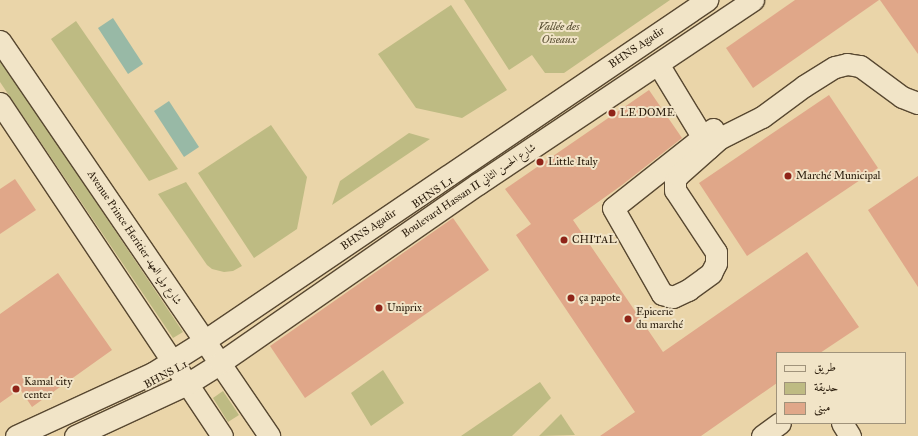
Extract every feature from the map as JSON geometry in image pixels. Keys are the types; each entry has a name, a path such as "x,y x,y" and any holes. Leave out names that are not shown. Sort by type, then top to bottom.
{"street":[{"name":"BHNS Agadir","path":"75,436 212,352 707,0"},
{"name":"BHNS L1","path":"212,352 384,227 720,0"},
{"name":"Boulevard Hassan II شارع الحسن الثاني","path":"179,372 478,184 753,0"},
{"name":"Avenue Prince Heritier شارع ولي العهد","path":"0,41 269,436"},
{"path":"663,61 711,138"},
{"path":"711,138 674,180 675,190 716,252 716,263 711,274 688,290 673,297 662,294 613,208 711,138 762,117 804,86 835,68 847,64 860,66 902,97 918,103"},
{"path":"0,103 222,436"},
{"name":"BHNS Agadir","path":"16,436 153,373 179,372"},
{"name":"BHNS L1","path":"37,436 179,372"},
{"path":"762,436 779,424"}],"green space":[{"name":"Vallée des Oiseaux","path":"464,0 670,0 564,73 545,73 532,55 509,70"},
{"path":"451,5 507,90 462,118 416,108 378,54"},
{"path":"76,21 178,169 149,181 51,39"},
{"path":"0,59 183,332 173,338 0,82"},
{"path":"271,125 307,177 297,229 254,258 198,173"},
{"path":"409,133 430,139 332,205 340,181"},
{"path":"186,182 242,266 233,271 224,272 212,269 207,265 158,194"},
{"path":"383,370 404,403 371,426 351,393"},
{"path":"540,382 551,398 512,436 461,436"},
{"path":"223,391 239,415 228,422 213,398"},
{"path":"561,414 575,435 539,436"}],"shaded area":[{"path":"113,18 143,64 128,74 98,28"},
{"path":"169,101 199,147 184,157 154,111"}],"building":[{"path":"795,0 879,0 753,88 726,48"},
{"path":"880,0 918,0 918,54"},
{"path":"649,90 682,138 622,185 573,220 663,352 807,252 859,327 822,352 776,352 776,384 701,436 600,436 635,412 516,235 531,224 505,189"},
{"name":"Marché Municipal","path":"829,95 878,168 747,256 699,183"},
{"path":"918,176 918,287 868,210"},
{"path":"15,179 36,210 0,234 0,189"},
{"name":"Uniprix","path":"453,218 489,270 305,398 270,346"},
{"path":"58,273 112,350 32,407 20,389 0,403 0,314"}],"place":[{"name":"LE DOME","path":"612,113"},
{"name":"Little Italy","path":"540,162"},
{"name":"Marché Municipal","path":"788,176"},
{"name":"CHITAL","path":"564,240"},
{"name":"ça papote","path":"571,298"},
{"name":"Uniprix","path":"379,308"},
{"name":"Epicerie du marché","path":"628,319"},
{"name":"Kamal city center","path":"16,389"}]}
